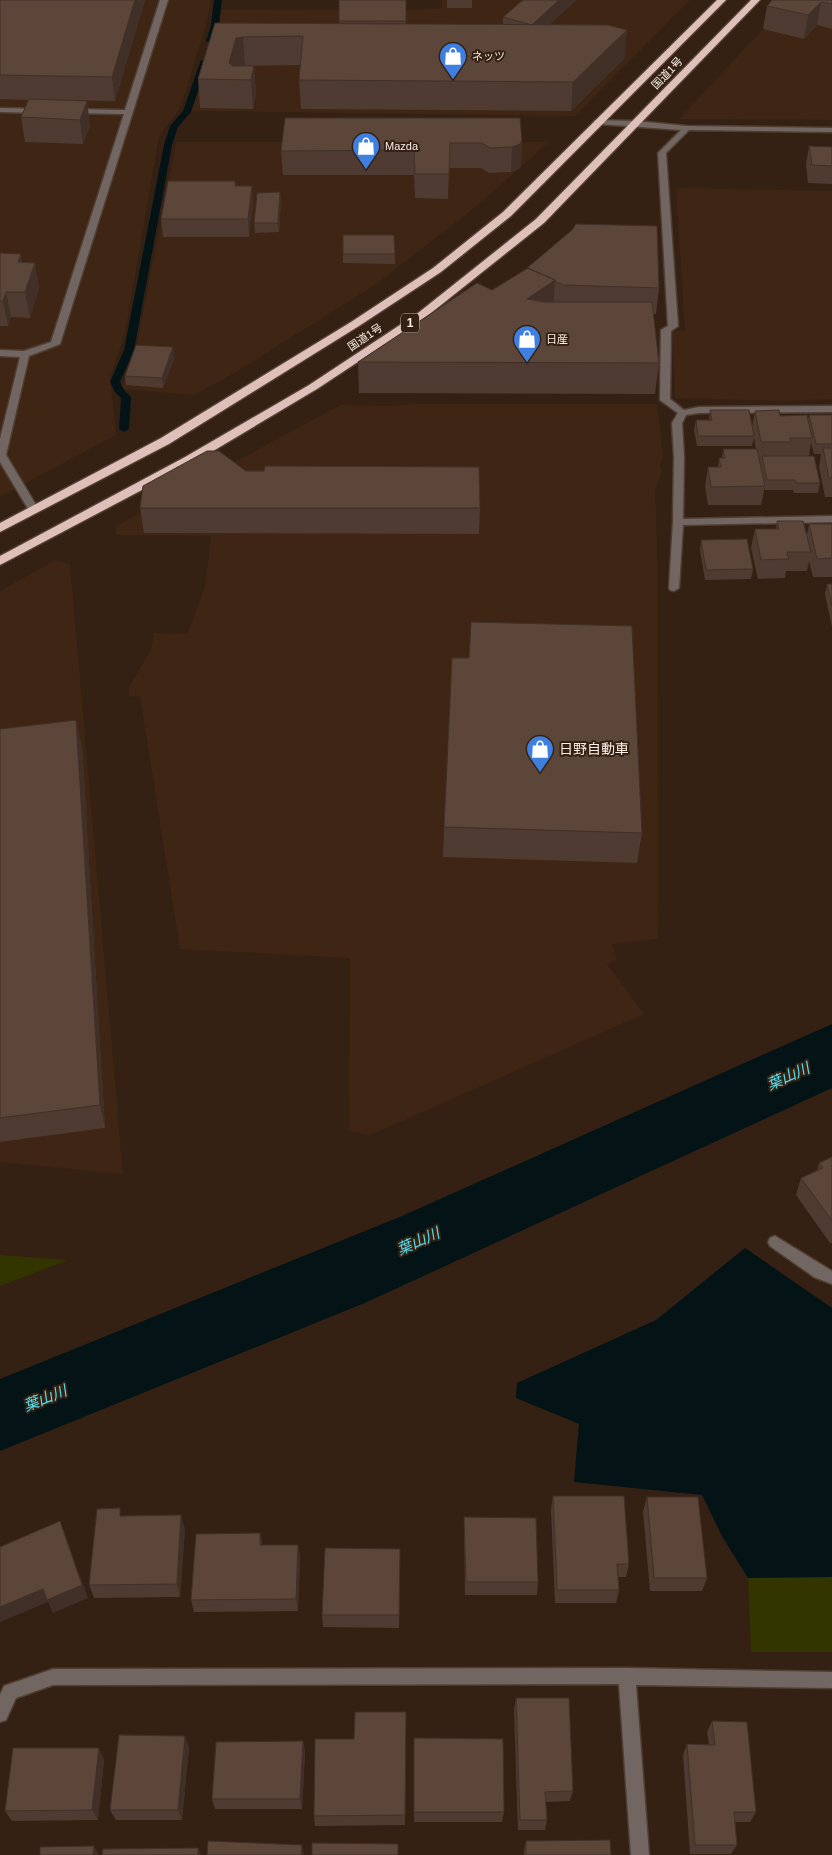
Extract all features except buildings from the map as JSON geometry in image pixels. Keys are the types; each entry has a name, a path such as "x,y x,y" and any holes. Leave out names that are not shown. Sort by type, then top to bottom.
{"highway":[{"name":"国道1号","path":"0,528 165,441 355,324 436,270 507,214 722,0"},
{"name":"国道1号","path":"0,561 197,455 313,387 422,315 540,221 756,0"}],"street":[{"path":"0,353 25,354 55,344 128,112 133,103 164,0"},
{"path":"0,110 49,111"},
{"path":"59,111 128,112"},
{"path":"598,122 636,123 687,128 832,130"},
{"path":"687,128 662,153 673,326 666,330 665,400 682,413 699,410 832,409"},
{"path":"25,354 0,455 34,510"},
{"path":"674,588 678,522 679,457 677,423 682,413"},
{"path":"678,522 832,519"},
{"path":"775,1242 819,1272 832,1278"},
{"path":"627,1676 640,1855"},
{"path":"0,1714 10,1692 53,1677 627,1676 832,1680"}],"shaded area":[{"path":"0,0 211,0 205,29 180,109 159,136 125,334 110,377 116,435 0,497"},
{"path":"442,0 690,0 575,116 191,111 218,29 221,10 441,9"},
{"path":"790,0 832,0 832,120 679,119"},
{"path":"176,142 549,142 478,205 375,285 231,375 194,395 121,389 136,349"},
{"path":"681,188 832,191 832,399 787,401 675,398 673,331 685,330 676,190"},
{"path":"415,404 657,404 663,458 660,465 662,471 655,490 657,540 658,939 612,944 617,960 607,964 644,1014 370,1135 349,1131 350,958 180,949 140,696 129,697 129,687 151,650 154,633 187,634 205,587 211,536 115,535 116,526 340,405 390,406"},
{"path":"56,560 70,564 123,1174 0,1162 0,591"},
{"path":"0,1255 68,1260 0,1286"},
{"path":"832,1577 832,1652 751,1652 748,1578"}],"water":[{"name":"葉山川","path":"832,1024 832,1088 367,1302 0,1451 0,1379 402,1216"},
{"path":"745,1248 832,1308 832,1577 748,1578 723,1538 702,1495 574,1482 579,1424 516,1398 517,1383 656,1320"}],"waterway":[{"path":"210,41 215,25 218,0"},
{"path":"124,429 126,397 120,392 115,382 129,350 168,145 174,126 187,112 204,62"}],"place":[{"name":"ネッツ","path":"453,80"},
{"name":"Mazda","path":"366,170"},
{"name":"日産","path":"527,363"},
{"name":"日野自動車","path":"540,773"}]}
